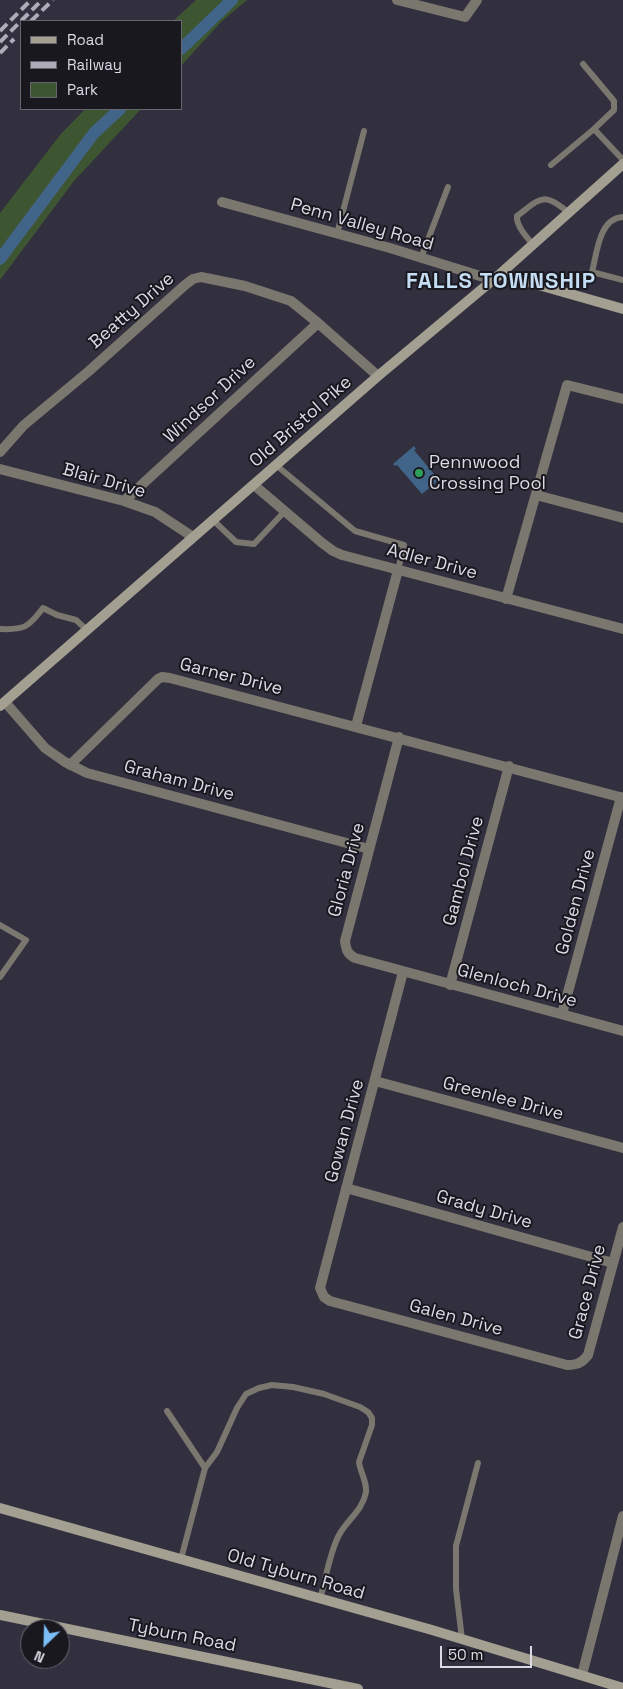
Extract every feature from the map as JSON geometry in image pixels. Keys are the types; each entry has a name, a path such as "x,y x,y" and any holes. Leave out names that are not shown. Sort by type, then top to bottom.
{"main road":[{"name":"Old Bristol Pike","path":"2,704 378,376 533,245 623,164"},
{"name":"Penn Valley Road","path":"496,277 623,309"},
{"name":"Old Tyburn Road","path":"0,1508 623,1688"},
{"name":"Tyburn Road","path":"0,1615 358,1689"}],"street":[{"path":"396,0 465,17 477,0"},
{"name":"Penn Valley Road","path":"222,202 496,277"},
{"name":"Beatty Drive","path":"0,452 24,425 193,279 201,277 245,286 290,301 318,322 378,376"},
{"name":"Windsor Drive","path":"124,501 318,322"},
{"path":"506,599 567,386 623,399"},
{"name":"Blair Drive","path":"0,469 124,501 155,512 193,537"},
{"name":"Adler Drive","path":"254,485 333,551 342,555 623,629"},
{"path":"536,495 623,518"},
{"path":"356,726 398,570"},
{"name":"Garner Drive","path":"70,765 162,677 399,737 622,797"},
{"name":"Graham Drive","path":"2,704 44,748 70,765 87,773 369,849"},
{"name":"Gloria Drive","path":"399,737 345,941 346,950 355,958 403,972"},
{"name":"Gambol Drive","path":"450,985 509,766"},
{"name":"Golden Drive","path":"562,1014 622,797"},
{"name":"Glenloch Drive","path":"403,972 623,1030"},
{"name":"Gowan Drive","path":"324,1297 320,1288 403,972"},
{"name":"Greenlee Drive","path":"375,1081 623,1148"},
{"name":"Grady Drive","path":"346,1188 613,1263"},
{"name":"Grace Drive","path":"580,1363 588,1355 623,1227"},
{"name":"Galen Drive","path":"324,1297 330,1301 567,1365 580,1363"},
{"path":"582,1675 623,1516"}],"lane":[{"path":"551,165 614,110 614,101 583,64"},
{"path":"594,129 623,160"},
{"path":"337,234 364,130"},
{"path":"421,258 448,187"},
{"path":"533,245 518,224 517,216 537,201 546,198 557,203 568,213"},
{"path":"623,217 616,217 611,220 603,230 592,272 623,280"},
{"path":"276,465 355,531 404,545 398,570"},
{"path":"213,520 236,542 254,544 286,511"},
{"path":"0,629 20,630 34,620 42,608 57,615 76,620 86,630"},
{"path":"0,924 26,940 0,977"},
{"path":"181,1559 205,1468 217,1452 236,1408 246,1394 272,1385 292,1386 324,1394 348,1402 368,1412 372,1418 372,1425 359,1462 366,1491 358,1510 339,1536 320,1599"},
{"path":"168,1411 205,1468"},
{"path":"462,1640 456,1589 456,1546 478,1463"}],"green space":[{"path":"196,0 247,0 221,22 182,65 182,20 174,20"},
{"path":"84,110 140,110 74,181 0,280 0,213 60,135"}],"water":[{"name":"Pennwood Crossing Pool","path":"414,446 416,449 414,450 439,480 422,494 397,465 393,464"}],"waterway":[{"path":"182,48 232,0"},
{"path":"0,259 94,133 119,110"}],"railway":[{"path":"0,31 31,0"},
{"path":"22,20 42,0"},
{"path":"32,20 53,0"},
{"path":"0,42 20,22"},
{"path":"0,53 14,39"}],"place":[{"name":"Pennwood Crossing Pool","path":"419,473"}],"district":[{"name":"FALLS TOWNSHIP","path":"501,282"}]}
